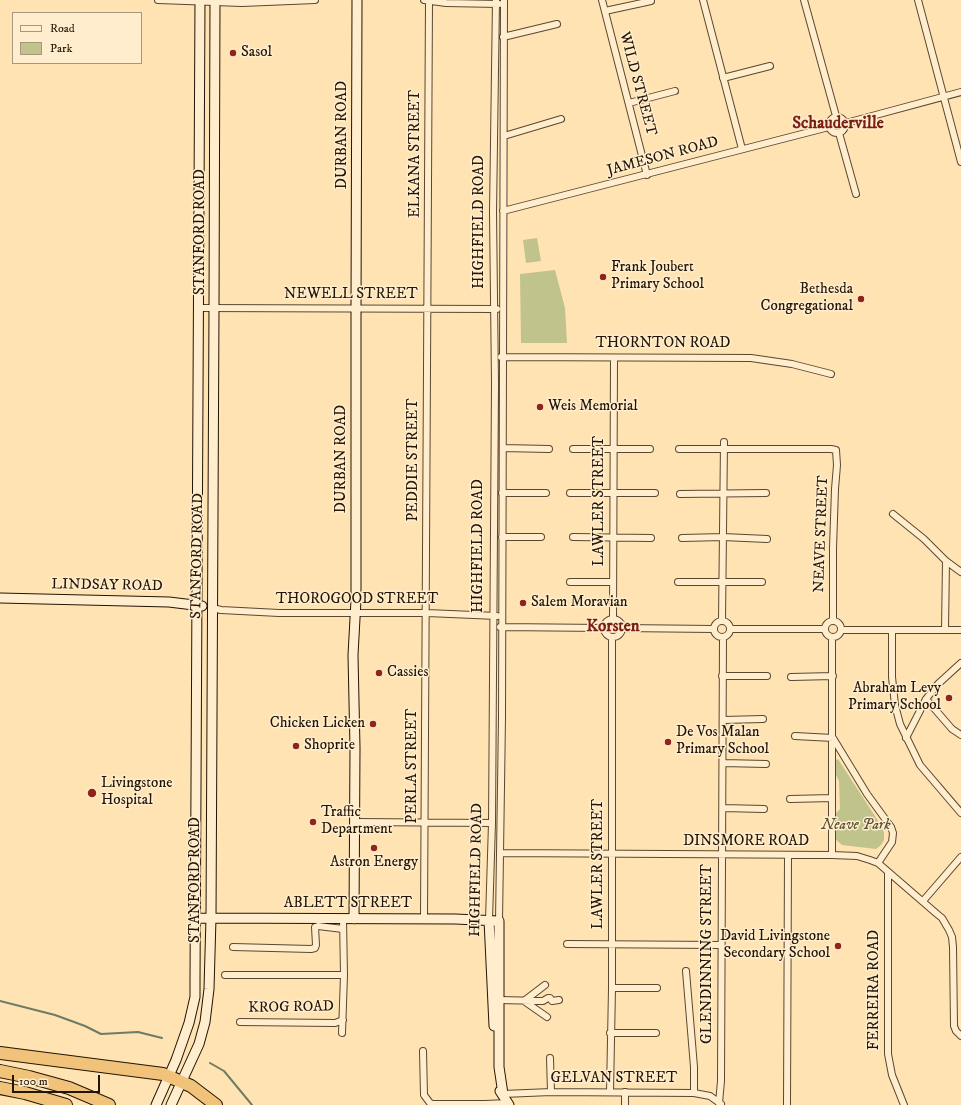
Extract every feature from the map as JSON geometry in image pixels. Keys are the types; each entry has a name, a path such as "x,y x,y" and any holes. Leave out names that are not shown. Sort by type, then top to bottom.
{"highway":[{"path":"0,1053 150,1072 169,1076 191,1086 216,1105"},
{"path":"0,1071 69,1088 109,1105"},
{"path":"0,1088 25,1093 66,1105"}],"main road":[{"name":"STANFORD ROAD","path":"156,1105 189,1024 195,997 200,0"},
{"name":"DURBAN ROAD","path":"354,919 353,655 355,614 357,0"},
{"name":"STANFORD ROAD","path":"171,1105 196,1053 205,1022 209,990 211,918 215,1"},
{"name":"LINDSAY ROAD","path":"0,598 169,602 212,608"},
{"name":"ABLETT STREET","path":"196,918 343,924 354,919 424,918 499,921"},
{"name":"HIGHFIELD ROAD","path":"489,920 494,1060 496,1077 502,1092"},
{"name":"HIGHFIELD ROAD","path":"499,921 499,1068 502,1092"},
{"path":"502,1092 509,1104"}],"street":[{"path":"158,0 200,0 242,3 315,0"},
{"name":"WILD STREET","path":"602,0 647,175"},
{"path":"703,0 742,149"},
{"path":"804,0 836,116"},
{"path":"918,0 943,96 960,152 961,162"},
{"path":"427,1 460,4 504,2"},
{"name":"ELKANA STREET","path":"427,1 428,308"},
{"path":"605,11 651,1"},
{"name":"HIGHFIELD ROAD","path":"489,920 492,823 496,2"},
{"name":"HIGHFIELD ROAD","path":"499,921 501,853 504,2"},
{"path":"503,37 557,24"},
{"path":"723,78 770,66"},
{"path":"628,103 675,91"},
{"path":"846,123 961,92"},
{"path":"836,116 843,119 846,123"},
{"path":"836,116 829,122 829,127 834,133 843,131 846,123"},
{"path":"504,136 562,119"},
{"name":"JAMESON ROAD","path":"504,211 829,127"},
{"path":"839,133 856,194"},
{"name":"NEWELL STREET","path":"199,308 503,309"},
{"name":"PEDDIE STREET","path":"427,614 428,308"},
{"name":"THORNTON ROAD","path":"494,357 751,358 792,364 831,374"},
{"name":"LAWLER STREET","path":"613,620 614,358"},
{"path":"722,621 724,442"},
{"path":"503,448 549,449"},
{"path":"573,449 650,449"},
{"path":"679,449 723,450"},
{"name":"NEAVE STREET","path":"723,450 833,449 836,451 837,465 833,539 833,621"},
{"path":"502,493 546,493"},
{"path":"570,493 655,493"},
{"path":"680,494 766,493"},
{"path":"894,514 924,539 946,561 961,572"},
{"path":"502,537 541,537"},
{"path":"573,537 651,538"},
{"path":"682,538 723,537 767,539"},
{"path":"945,630 946,561"},
{"path":"570,582 613,582"},
{"path":"678,582 762,582"},
{"name":"THOROGOOD STREET","path":"212,608 221,610 279,613 502,616"},
{"name":"PERLA STREET","path":"424,918 427,614"},
{"path":"613,620 618,621 621,628 619,634 612,637 606,634 604,628 607,622 613,620"},
{"path":"714,629 717,623 722,621"},
{"path":"722,621 728,624 730,629"},
{"path":"833,621 840,625 842,630 838,637 832,638 828,636 825,629 827,623 833,621"},
{"path":"493,626 502,628 604,628"},
{"path":"621,628 714,629"},
{"path":"714,629 717,635 723,637 728,634 730,629"},
{"path":"730,629 825,629"},
{"path":"842,630 961,630"},
{"path":"892,630 892,678 895,705 900,724 920,765 958,806 961,813"},
{"name":"LAWLER STREET","path":"610,1092 612,988 612,637"},
{"name":"GLENDINNING STREET","path":"721,1104 723,637"},
{"path":"832,638 832,855"},
{"path":"493,662 502,662"},
{"path":"906,738 926,699 941,681 961,663"},
{"path":"722,676 767,676"},
{"path":"791,677 833,676"},
{"path":"926,699 952,728 961,735"},
{"path":"723,720 763,719"},
{"path":"795,736 833,738"},
{"path":"833,738 867,794 892,830 892,842 878,863"},
{"path":"723,763 766,764"},
{"path":"790,799 832,798"},
{"path":"723,808 764,809"},
{"path":"354,822 492,823"},
{"name":"DINSMORE ROAD","path":"501,853 832,855 857,856 866,858 878,863 942,918 952,937 954,954 954,1026 956,1031 961,1036"},
{"path":"787,1105 788,855"},
{"path":"923,902 961,857"},
{"name":"FERREIRA ROAD","path":"888,872 888,1054 892,1075 904,1105"},
{"path":"233,947 311,949 315,948 316,945 314,927 343,924 344,975 342,1033"},
{"path":"567,944 721,945"},
{"path":"686,971 694,1067 694,1093"},
{"path":"225,974 344,975"},
{"path":"524,1001 545,985"},
{"path":"612,988 657,988"},
{"path":"500,1000 543,1001 548,1005 555,1001"},
{"path":"524,1001 547,1017"},
{"name":"KROG ROAD","path":"240,1022 335,1023 343,1020"},
{"path":"610,1033 656,1033"},
{"path":"423,1051 424,1095 430,1103 509,1104"},
{"path":"550,1058 551,1092"},
{"name":"GELVAN STREET","path":"502,1092 694,1093 710,1096 721,1104"},
{"path":"625,1092 625,1105"}],"green space":[{"path":"537,238 541,261 526,263 523,240"},
{"path":"555,270 565,308 567,343 521,343 520,274"},
{"name":"Neave Park","path":"838,759 882,827 884,840 876,849 842,845 835,839 836,813 840,809 839,781 836,775 836,760"}],"waterway":[{"path":"0,1001 55,1015 85,1026 101,1034 138,1032 162,1038"},
{"path":"210,1063 224,1071 252,1105"}],"place":[{"name":"Sasol","path":"233,53"},
{"name":"Frank Joubert Primary School","path":"603,277"},
{"name":"Bethesda Congregational","path":"861,299"},
{"name":"Weis Memorial","path":"540,407"},
{"name":"Salem Moravian","path":"523,603"},
{"name":"Cassies","path":"379,673"},
{"name":"Abraham Levy Primary School","path":"949,698"},
{"name":"Chicken Licken","path":"373,724"},
{"name":"De Vos Malan Primary School","path":"668,742"},
{"name":"Shoprite","path":"296,746"},
{"name":"Livingstone Hospital","path":"92,793"},
{"name":"Traffic Department","path":"313,822"},
{"name":"Astron Energy","path":"374,848"},
{"name":"David Livingstone Secondary School","path":"838,946"}],"district":[{"name":"Schauderville","path":"838,124"},
{"name":"Korsten","path":"613,627"}]}
